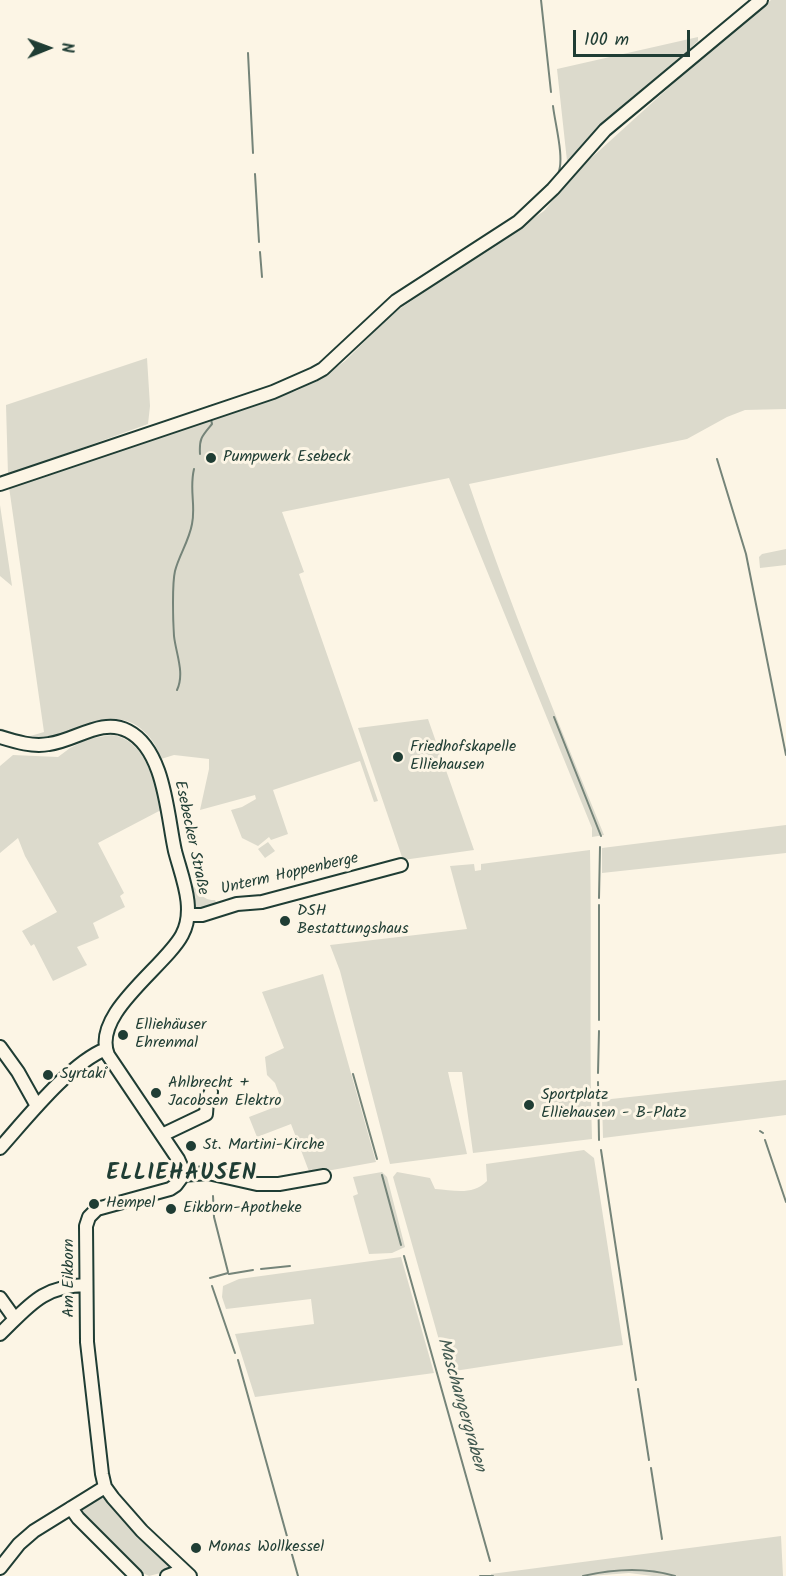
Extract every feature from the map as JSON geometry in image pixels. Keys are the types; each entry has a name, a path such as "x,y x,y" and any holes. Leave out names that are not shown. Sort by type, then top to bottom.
{"street":[{"path":"0,484 273,392 315,374 338,357 377,316 396,301 518,222 553,189 605,130 761,0"},
{"name":"Esebecker Straße","path":"0,737 29,744 47,745 108,727 124,729 137,737 150,754 164,790 175,850 184,882 188,915"},
{"name":"Unterm Hoppenberge","path":"188,915 202,915 237,904 261,902 401,865"},
{"path":"188,915 184,930 175,946 119,1007 108,1031 106,1049 178,1159 183,1175 208,1173 257,1184 279,1184 324,1176"},
{"path":"0,1047 18,1072 37,1106"},
{"path":"0,1148 37,1106 86,1060 106,1049"},
{"path":"162,1135 206,1114 207,1101 211,1092"},
{"name":"Am Eikborn","path":"105,1487 89,1366 86,1223 90,1215 100,1209 170,1189 179,1183 183,1175"},
{"path":"0,1334 35,1299 50,1290 70,1285 86,1285"},
{"path":"0,1298 15,1319"},
{"path":"0,1568 19,1544 34,1531 105,1487 142,1530 187,1573"},
{"path":"71,1508 78,1518 136,1576"},
{"path":"167,1576 187,1573"}],"shaded area":[{"path":"771,0 786,0 786,409 745,410 687,439 469,484 517,617 604,835 592,837 592,828 449,478 282,512 304,572 299,574 378,801 374,802 360,761 273,790 288,834 271,840 269,837 258,846 242,838 231,810 256,799 255,795 200,810 209,759 174,755 161,759 150,738 140,728 129,722 106,721 47,741 0,734 0,728 27,737 44,732 9,487 237,407 296,391 323,377 345,361 392,314 544,211 578,170 708,52"},
{"path":"698,37 698,41 571,162 567,161 557,69"},
{"path":"147,358 150,406 148,424 8,475 6,405"},
{"path":"0,505 12,586 0,576"},
{"path":"786,549 786,565 760,568 759,557 762,554"},
{"path":"428,719 474,850 403,860 358,728"},
{"path":"111,735 123,738 140,753 152,775 161,810 98,843 124,893 120,896 125,907 93,923 99,938 77,947 87,965 53,981 34,944 31,946 22,931 57,912 25,856 18,838 0,853 0,766 13,755 58,757 88,739"},
{"path":"786,825 786,853 602,873 602,848"},
{"path":"268,842 275,851 265,858 258,849"},
{"path":"590,850 592,1139 473,1153 462,1072 448,1072 467,1154 390,1164 340,971 330,945 467,929 450,866 474,864 475,871 481,870 481,864"},
{"path":"189,878 199,894 206,899 215,900 217,904 203,912 195,909"},
{"path":"323,974 376,1162 310,1174 291,1124 257,1137 249,1117 283,1104 275,1083 267,1075 265,1057 284,1048 262,992"},
{"path":"786,1080 786,1115 603,1138 602,1100"},
{"path":"584,1150 594,1158 623,1345 448,1372 393,1177 397,1172 430,1178 435,1189 469,1190 487,1181 486,1164"},
{"path":"382,1172 387,1177 405,1247 392,1253 369,1254 353,1196 358,1194 353,1177"},
{"path":"401,1257 434,1373 255,1397 235,1334 314,1324 311,1299 226,1309 222,1297 223,1286 239,1279"},
{"path":"98,1498 108,1501 169,1565 168,1571 149,1576 139,1571 81,1516 83,1508"},
{"path":"781,1536 783,1576 653,1576 629,1573 591,1576 491,1576 491,1574"}],"waterway":[{"path":"541,0 551,92"},
{"path":"733,15 741,9"},
{"path":"248,53 253,153"},
{"path":"553,106 560,151 558,174"},
{"path":"255,174 259,242"},
{"path":"260,252 262,277"},
{"path":"208,407 231,400"},
{"path":"200,454 200,444 212,424 211,419"},
{"path":"717,459 746,554 786,755"},
{"path":"177,690 180,670 174,636 173,585 175,571 192,524 194,469"},
{"path":"554,717 601,836"},
{"path":"599,898 600,847"},
{"path":"599,905 599,1020"},
{"path":"598,1073 599,1031"},
{"name":"Maschangergraben","path":"353,1074 377,1159"},
{"path":"598,1082 599,1140"},
{"path":"765,1140 786,1202"},
{"path":"601,1150 636,1380"},
{"name":"Maschangergraben","path":"382,1175 401,1245"},
{"path":"213,1196 214,1217 228,1272"},
{"name":"Maschangergraben","path":"404,1256 490,1561"},
{"path":"261,1269 290,1266"},
{"path":"229,1274 253,1270"},
{"path":"210,1278 228,1273"},
{"path":"212,1286 235,1353"},
{"path":"238,1360 298,1576"},
{"path":"638,1389 649,1460"},
{"path":"651,1468 662,1539"},
{"path":"583,1576 629,1570 652,1571 675,1576"},
{"path":"480,1576 493,1576"}],"place":[{"name":"Pumpwerk Esebeck","path":"211,458"},
{"name":"Friedhofskapelle Elliehausen","path":"398,757"},
{"name":"DSH Bestattungshaus","path":"285,921"},
{"name":"Elliehäuser Ehrenmal","path":"123,1035"},
{"name":"Syrtaki","path":"48,1075"},
{"name":"Ahlbrecht + Jacobsen Elektro","path":"156,1093"},
{"name":"Sportplatz Elliehausen - B-Platz","path":"529,1105"},
{"name":"St. Martini-Kirche","path":"191,1146"},
{"name":"Hempel","path":"94,1204"},
{"name":"Eikborn-Apotheke","path":"171,1209"},
{"name":"Monas Wollkessel","path":"196,1548"}],"district":[{"name":"ELLIEHAUSEN","path":"182,1175"}]}
